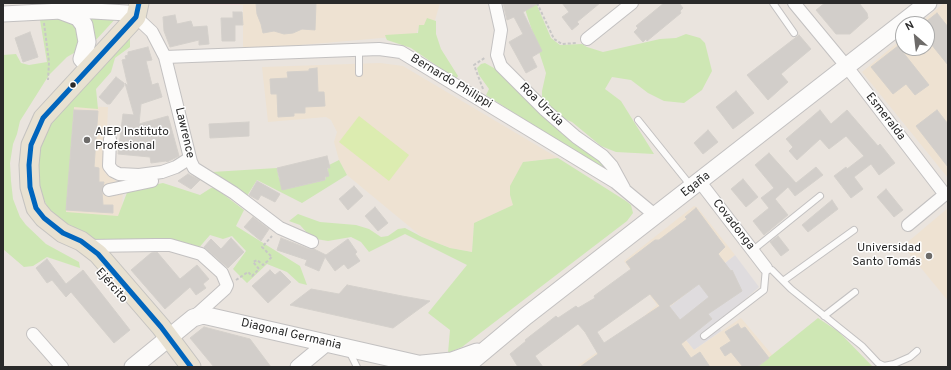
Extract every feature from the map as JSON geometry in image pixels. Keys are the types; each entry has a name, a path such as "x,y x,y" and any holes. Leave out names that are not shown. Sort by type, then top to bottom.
{"main road":[{"name":"Egaña","path":"471,362 493,343 847,68 928,3"},
{"path":"62,7 78,17 84,25 87,42 82,59"},
{"name":"Ejército","path":"135,9 82,59 40,105 25,131 18,165 22,199 27,213 37,226 54,240 76,251 91,262 153,334 167,339"},
{"name":"Ejército","path":"135,9 48,111 39,125 31,145 29,180 36,208 44,218 56,228 89,246 98,254 156,322 167,339"},
{"name":"Diagonal Germania","path":"193,318 203,315 347,347 419,365 452,361 469,355 493,343"},
{"path":"132,367 193,318"},
{"path":"167,339 191,367"},
{"path":"455,367 471,362"}],"street":[{"name":"Roa Urzúa","path":"495,3 501,30 497,55 501,66 545,110 576,137 603,156 612,166 625,189"},
{"path":"587,40 632,3"},
{"name":"Esmeralda","path":"794,3 847,68 943,192 943,196 908,225"},
{"path":"3,14 62,7 135,9"},
{"name":"Lawrence","path":"135,9 152,32 165,57 190,158 194,168 234,193 280,228 312,242"},
{"name":"Bernardo Philippi","path":"165,57 359,50 386,50 401,52 625,189 656,216"},
{"path":"110,139 109,166 113,171 119,174 139,175 162,172 176,167 190,158"},
{"path":"109,190 169,176 181,168 190,158"},
{"name":"Covadonga","path":"696,185 753,250 766,268"},
{"path":"89,246 156,244 201,254 222,273 227,285 225,289 193,318"},
{"path":"33,334 62,367"},
{"path":"298,367 327,343"}],"lane":[{"path":"773,3 794,33"},
{"path":"359,50 359,73"},
{"path":"638,120 696,185"},
{"path":"753,250 820,196"},
{"path":"784,281 854,230"},
{"path":"704,336 764,290 766,268 772,270 824,316 862,346 878,363 884,366 901,362 917,351"},
{"path":"824,316 855,292"},
{"path":"347,347 357,367"}],"path":[{"path":"537,3 554,39 559,43 573,44"},
{"path":"44,20 49,62 48,80"},
{"path":"478,98 483,89 474,65 486,57"},
{"path":"241,278 248,272 252,276 259,269 253,262 257,260 263,265 272,257 262,247 280,228"}],"shaded area":[{"path":"240,3 440,3 435,20 426,26 419,26 416,35 243,50 243,5 240,5"},
{"path":"240,3 240,5 165,4"},
{"path":"944,3 948,3 948,178 862,72 895,45 895,56 935,56 935,16 929,16"},
{"path":"380,63 403,66 558,158 523,162 510,195 514,205 474,223 472,252 450,248 422,237 347,175 339,160 334,142 337,132 331,120 326,117 268,122 262,67"},
{"name":"AIEP Instituto Profesional","path":"70,106 108,107 105,173 123,186 122,217 64,214"},
{"path":"694,206 697,207 735,255 663,312 694,350 741,318 774,357 761,367 576,367 623,334 657,305 624,261"},
{"name":"Universidad Santo Tomás","path":"948,208 948,301 903,246"},
{"path":"735,255 759,287 718,323 721,331 694,350 662,312"}],"green space":[{"path":"523,3 536,3 551,38 560,45 582,44 603,52 660,39 676,38 686,34 700,38 705,43 712,71 702,90 684,103 664,101 648,93 631,80 612,77 605,89 621,101 654,154 616,152 601,146 572,122 560,117 542,103 542,91 546,73"},
{"path":"85,16 117,17 95,41"},
{"path":"427,18 436,21 436,34 441,49 458,76 456,79 411,48 387,40 386,38 385,35 418,33 419,25 424,25"},
{"path":"65,19 78,25 79,50 67,57 49,75 20,121 13,144 10,163 11,181 13,199 20,217 26,225 46,244 79,262 80,268 47,257 33,266 24,267 3,249 3,55 16,54 21,63 29,65 47,62 40,20"},
{"path":"130,35 130,47 115,58 111,72 96,89 98,109 74,107 66,212 118,216 128,190 163,183 200,195 211,188 215,188 244,210 236,226 300,266 307,285 299,283 287,272 267,264 247,283 233,269 246,251 232,236 223,239 210,235 197,250 101,243 54,216 41,193 38,177 38,153 48,126"},
{"path":"485,63 501,72 604,163 611,175 486,95 489,89 479,75 477,68 481,64"},
{"path":"359,116 409,155 389,181 339,142"},
{"path":"558,158 626,201 631,205 633,213 627,221 462,347 448,353 450,330 428,313 467,265 405,234 369,252 361,242 351,237 328,241 316,239 308,234 300,225 289,221 298,214 320,222 356,225 369,229 381,237 388,236 398,229 405,228 422,237 450,248 472,252 474,223 513,205 510,195 510,186 523,162"},
{"path":"339,160 347,175 302,203 257,180 247,196 212,175 212,172 277,168 279,178 289,188 325,180 329,165"},
{"path":"818,318 839,332 873,367 757,367"}],"building":[{"path":"256,3 316,3 315,30 302,29 293,33 284,34 274,31 263,33 257,14"},
{"path":"503,3 539,3 523,12 542,51 532,57 537,67 526,73 509,42 523,34 514,17 507,20"},
{"path":"562,3 600,3 577,22 579,24 572,30 562,17 569,12"},
{"path":"664,3 679,3 683,8 680,11 681,13 647,41 646,39 643,42 634,32 638,28 636,26"},
{"path":"825,3 859,3 867,13 868,18 850,34 836,34 816,10"},
{"path":"233,12 242,12 243,25 235,25 235,41 222,41 221,18 233,18"},
{"path":"937,13 948,27 948,65 935,49 935,16 933,16"},
{"path":"175,15 177,24 191,21 193,27 207,26 209,44 199,45 199,40 170,47 164,31 163,17"},
{"path":"30,32 38,57 23,62 15,38"},
{"path":"799,35 811,49 781,74 788,82 768,100 747,75"},
{"path":"148,47 152,60 146,61 152,85 158,83 162,97 141,104 139,124 168,116 179,156 167,162 151,163 150,157 118,154 123,114 134,115 125,83 128,86 122,60 126,59 125,56 128,55 128,52"},
{"path":"895,48 895,56 906,56 929,85 915,95 906,84 893,94 871,67"},
{"path":"317,68 318,92 324,92 325,106 305,107 305,113 294,113 294,116 278,117 277,94 271,94 270,79 288,78 287,72 309,71 309,69"},
{"path":"116,77 124,83 124,86 110,104 107,104 99,97"},
{"path":"736,91 754,113 733,129 716,107"},
{"name":"AIEP Instituto Profesional","path":"74,110 98,111 94,167 99,168 99,182 104,182 102,191 103,205 113,205 113,213 66,210"},
{"path":"820,110 831,124 847,110 878,146 880,144 895,163 879,175 871,164 854,177 863,189 851,198 834,176 846,167 847,169 864,156 846,136 829,149 820,139 797,160 789,151 793,147 786,139"},
{"path":"937,110 948,124 948,167 916,126"},
{"path":"249,122 249,136 210,138 209,124"},
{"path":"708,130 718,142 703,154 694,143"},
{"path":"769,153 796,183 816,167 823,175 795,196 788,187 775,199 788,215 764,235 753,221 769,208 761,198 774,188 755,165"},
{"path":"327,156 330,168 327,168 329,176 325,177 325,180 282,190 277,168"},
{"path":"188,174 200,180 191,189 178,181"},
{"path":"743,179 758,197 746,207 731,189"},
{"path":"257,181 280,194 275,202 261,195 258,200 249,195"},
{"path":"354,186 363,196 348,210 339,199"},
{"path":"886,189 903,210 894,217 877,197"},
{"path":"832,200 838,209 808,232 802,225"},
{"path":"375,207 388,223 378,231 365,216"},
{"path":"696,208 725,247 718,254 731,271 732,270 742,291 708,314 712,319 681,344 691,358 700,352 710,367 580,367 598,354 585,332 578,324 535,356 543,367 518,367 510,354 526,341 525,340 556,316 558,318 576,306 578,308 595,298 594,296 631,269 626,262 655,240 659,240 687,219 685,217","holes":["699,284 709,297 680,320 669,306","650,294 660,306 604,343 597,332"]},
{"path":"253,217 269,229 261,241 244,227"},
{"path":"778,236 789,250 781,256 770,242"},
{"path":"231,238 244,252 228,268 204,247 211,239 221,249"},
{"path":"281,238 309,249 314,249 326,255 348,239 357,252 355,254 360,261 348,269 344,264 335,271 325,257 319,271 305,265 307,260 277,250"},
{"path":"157,252 180,279 197,265 209,279 203,284 206,288 196,295 190,287 165,309 131,270 151,253"},
{"path":"47,259 66,284 83,270 130,330 114,343 71,292 66,297 52,280 47,283 36,268"},
{"path":"270,270 275,275 280,271 291,282 268,303 252,286"},
{"path":"347,285 430,301 393,328 290,305 311,289 339,294"},
{"path":"738,324 741,329 745,327 769,358 757,367 743,367 731,352 725,356 720,348 731,341 725,332"},
{"path":"204,327 250,339 271,367 214,367 190,338"}],"transit line":[{"path":"139,3 136,17 43,118 31,145 29,165 30,187 36,208 44,218 63,233 81,241 98,254 161,327 191,367"}],"place":[{"name":"AIEP Instituto Profesional","path":"87,140"},
{"name":"Universidad Santo Tomás","path":"929,256"}]}
